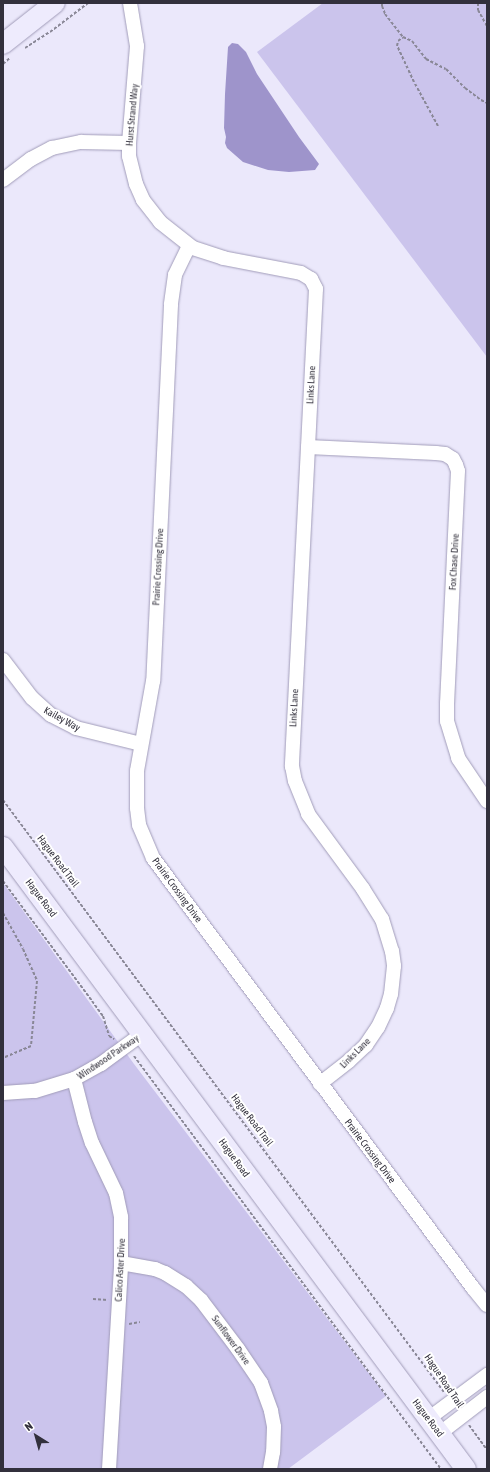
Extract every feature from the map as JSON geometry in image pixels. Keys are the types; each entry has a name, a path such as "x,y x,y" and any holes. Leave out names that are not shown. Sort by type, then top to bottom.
{"main road":[{"path":"12,50 55,3"},
{"name":"Hague Road","path":"3,847 466,1469"}],"street":[{"name":"Hurst Strand Way","path":"130,3 137,46 129,143 132,170 143,200 160,222 189,246 204,253 223,258 293,271 305,275 311,279"},
{"path":"3,180 31,159 52,148 81,142 129,143"},
{"name":"Prairie Crossing Drive","path":"189,246 177,270 172,293 153,681 137,771 137,808 139,825 152,858 487,1305"},
{"name":"Links Lane","path":"311,279 316,289 292,766 295,781 308,814 363,889 382,919 392,951 394,966 391,994 387,1008 378,1026 366,1044 349,1061 320,1084"},
{"name":"Fox Chase Drive","path":"308,447 436,453 449,457 456,465 458,471 447,721 458,758 466,773 487,801"},
{"name":"Kailey Way","path":"3,660 32,698 51,715 76,728 141,744"},
{"name":"Windwood Parkway","path":"3,1093 35,1091 74,1079 96,1067 142,1034"},
{"name":"Calico Aster Drive","path":"74,1079 92,1143 111,1181 120,1206 122,1233 121,1263 109,1469"},
{"name":"Sunflower Drive","path":"121,1263 155,1269 165,1273 186,1286 201,1300 242,1355 261,1383 271,1411 274,1427 273,1452 270,1469"},
{"path":"434,1426 449,1404 487,1375"},
{"path":"434,1426 460,1418 487,1397"}],"path":[{"path":"3,64 12,50 50,32 88,3"},
{"path":"382,3 385,14 403,37 412,42 426,59 446,69 465,88 487,103"},
{"path":"478,3 478,10 487,26"},
{"path":"403,37 398,41 397,46 414,82 438,126"},
{"name":"Hague Road Trail","path":"3,800 440,1387 449,1404"},
{"path":"3,881 103,1016 109,1036 126,1046 441,1469"},
{"path":"3,913 23,949 37,981 31,1046 3,1058"},
{"path":"128,1325 140,1322"},
{"name":"Hague Road Trail","path":"460,1418 470,1426 487,1450"}],"shaded area":[{"path":"323,3 487,3 487,357 257,52"},
{"path":"232,43 238,44 246,52 257,74 319,164 315,170 289,172 268,170 243,162 227,148 225,143 226,137 224,128 225,94 228,47"},
{"path":"3,883 134,1064 386,1396 288,1469 3,1469"}]}
